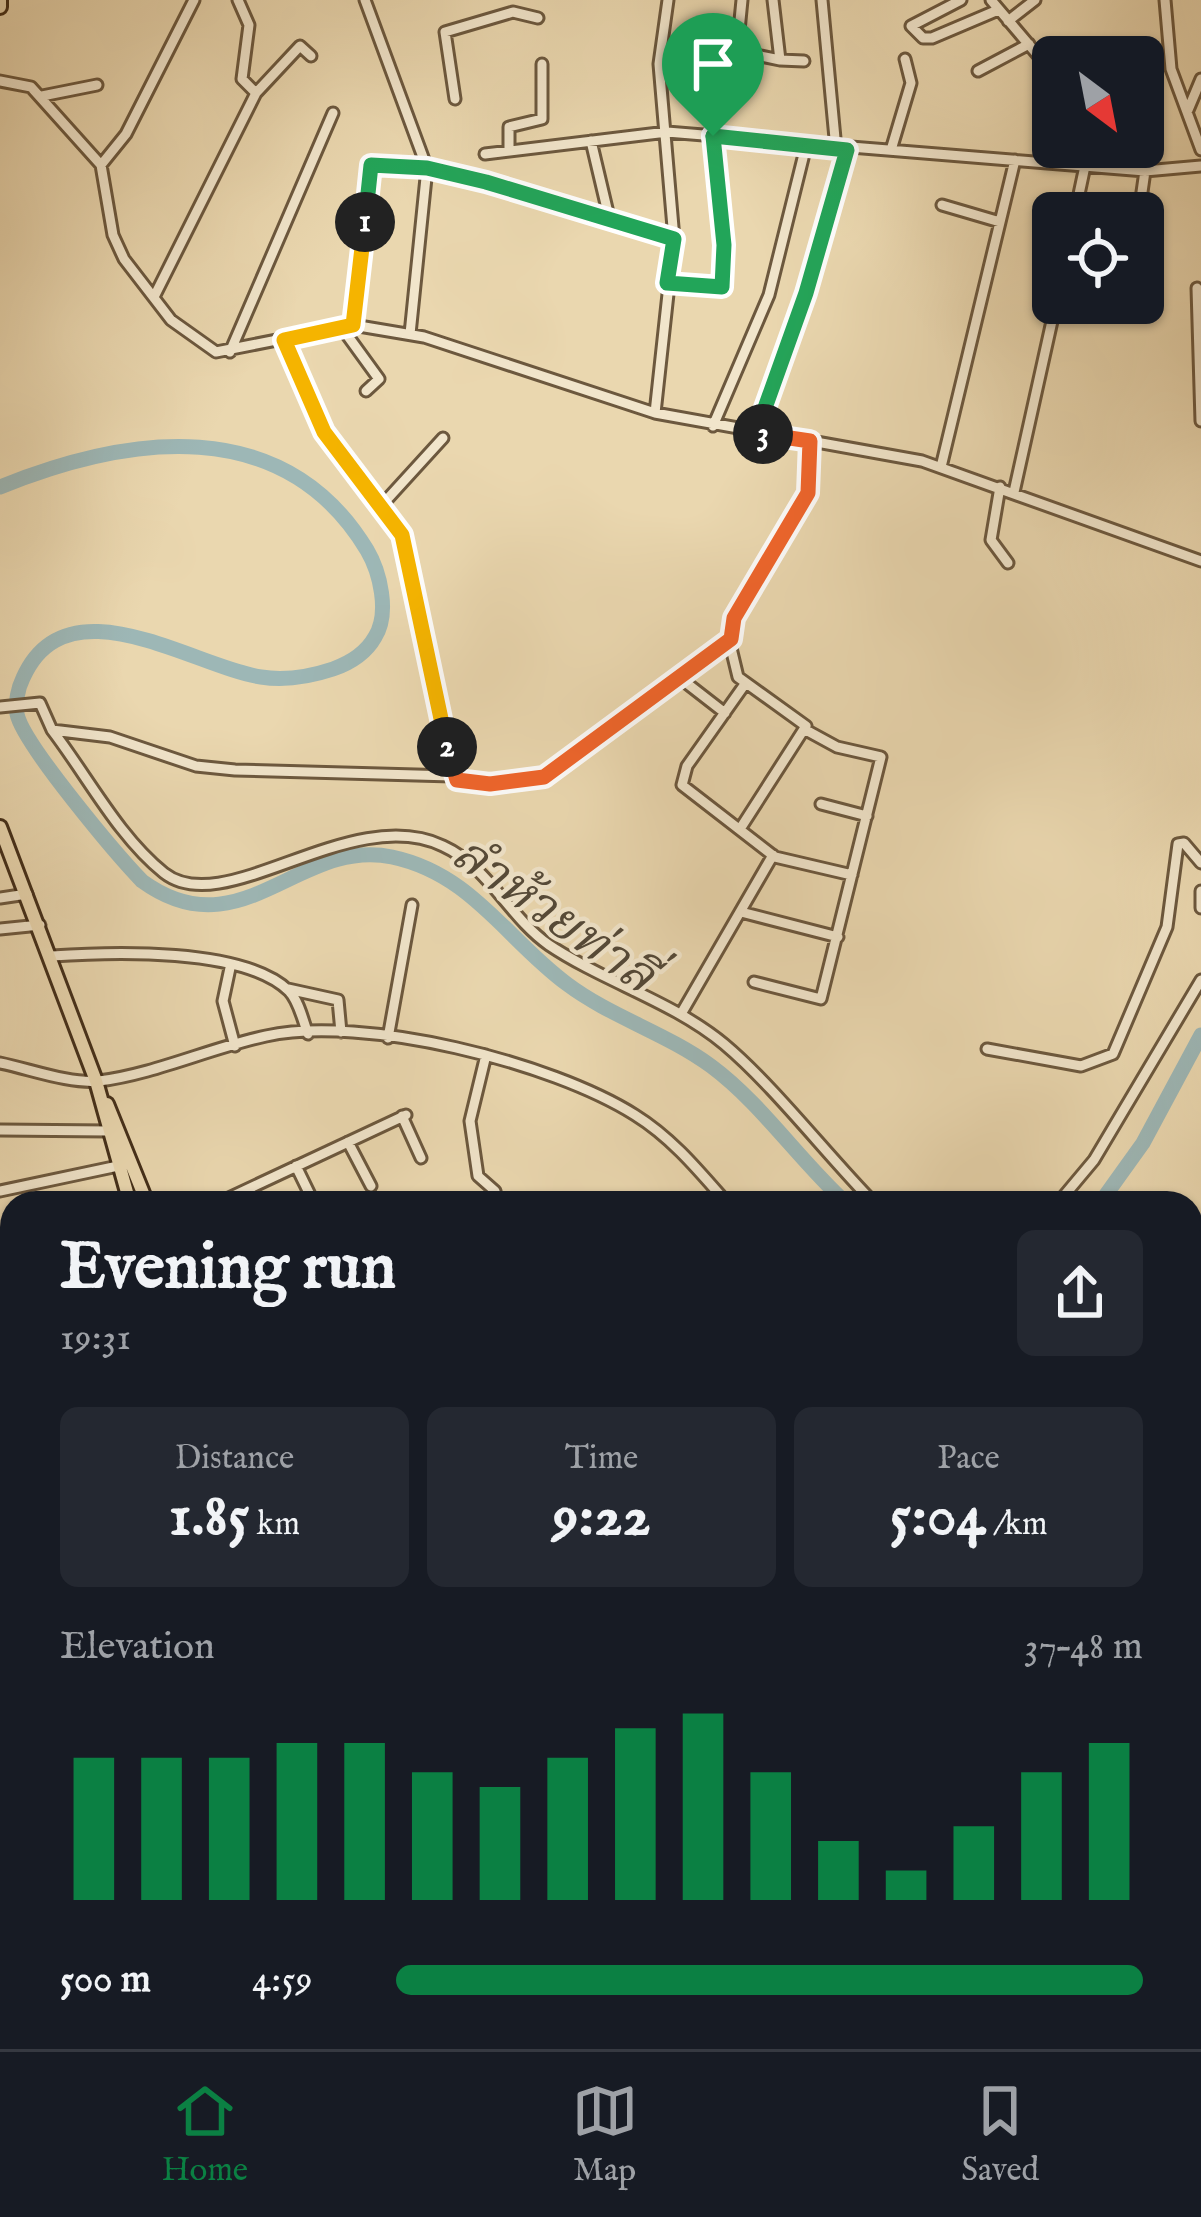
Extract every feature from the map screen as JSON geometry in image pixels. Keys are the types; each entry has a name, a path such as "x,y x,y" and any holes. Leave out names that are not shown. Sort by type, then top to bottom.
{"main road":[{"path":"0,826 142,1191"},
{"path":"96,1081 126,1191"}],"street":[{"path":"101,166 126,134 154,69 194,0"},
{"path":"238,0 249,25 242,79 256,93"},
{"path":"365,0 427,168 410,334"},
{"path":"656,412 674,239 659,64 668,0"},
{"path":"742,0 737,51 804,61"},
{"path":"773,0 779,60"},
{"path":"756,433 806,293 842,150 822,0"},
{"path":"961,0 911,26 923,38 932,38 995,5 1032,48"},
{"path":"1009,21 1035,0"},
{"path":"1166,0 1171,69 1201,150"},
{"path":"455,99 445,32 513,12 538,19"},
{"path":"978,71 1029,44"},
{"path":"154,297 256,93 300,46 310,56"},
{"path":"891,150 910,83 905,59"},
{"path":"508,151 509,128 542,118 542,64"},
{"path":"1188,110 1201,79"},
{"path":"0,81 31,87 42,96 101,166 113,236 154,297 195,342 230,352 347,327 410,334 656,412 941,467 1201,561"},
{"path":"42,96 97,85"},
{"path":"230,352 334,113"},
{"path":"485,154 668,131 842,150 1032,161"},
{"path":"667,283 722,287 724,245 713,136"},
{"path":"591,141 609,218"},
{"path":"713,426 770,295 806,146"},
{"path":"941,467 1016,160"},
{"path":"366,391 379,379 347,327 371,165 427,168 674,239"},
{"path":"1109,168 1145,171 1201,166"},
{"path":"1142,192 1145,171"},
{"path":"942,206 1000,222"},
{"path":"1197,288 1201,421"},
{"path":"1013,492 1051,324"},
{"path":"284,340 324,432 381,506 409,552 452,776"},
{"path":"381,506 443,438"},
{"path":"754,982 821,999 881,757 837,747 804,729 745,684 734,663 734,618 808,493 810,441"},
{"path":"1000,488 991,540 1008,563"},
{"path":"52,730 110,737 196,766 236,770 452,776 490,784 544,777 731,639"},
{"path":"680,678 725,712"},
{"path":"745,684 681,780 773,855 851,875"},
{"path":"0,707 40,704 52,730 131,842 184,884 203,888 230,882 346,842 396,835 422,838 472,862 545,942 681,1014 725,1045 863,1191"},
{"path":"740,829 804,729"},
{"path":"821,804 867,816"},
{"path":"987,1049 1081,1066 1113,1054 1167,927 1178,844 1184,843 1201,863"},
{"path":"681,1014 773,855"},
{"path":"1201,891 1201,908"},
{"path":"0,898 27,894"},
{"path":"388,1038 412,904"},
{"path":"741,912 838,937"},
{"path":"0,929 40,925"},
{"path":"52,956 136,950 230,968 287,989 338,1000 341,1032"},
{"path":"230,968 223,1001 235,1046"},
{"path":"1068,1191 1094,1160 1201,980"},
{"path":"287,989 308,1034"},
{"path":"0,1063 96,1081 269,1035 341,1032 486,1055 582,1087 637,1116 682,1152 716,1191"},
{"path":"486,1055 470,1121 478,1176 495,1191"},
{"path":"243,1191 404,1115 421,1158"},
{"path":"0,1130 108,1131"},
{"path":"348,1142 371,1186"},
{"path":"0,1191 118,1166"},
{"path":"296,1166 308,1191"}],"waterway":[{"name":"ลำห้วยท่าลี่","path":"0,487 48,469 149,448 199,447 247,456 292,474 332,505 367,550 376,570 382,616 375,637 351,660 315,674 261,677 133,637 100,632 69,635 43,649 18,691 17,714 23,729 73,799 142,881 177,900 210,905 240,900 328,862 359,855 420,865 466,893 567,984 711,1066 747,1097 834,1191"},
{"name":"ลำห้วยท่าลี่","path":"1109,1191 1143,1143 1201,1035"}],"route":[{"path":"713,136 847,150 806,293 756,433 810,441 808,493 734,618 731,639 544,777 490,784 457,780 452,776 409,552 394,523 324,432 284,340 353,325 371,165 427,168 486,182 674,239 667,283 722,287 724,245 713,136"}]}
